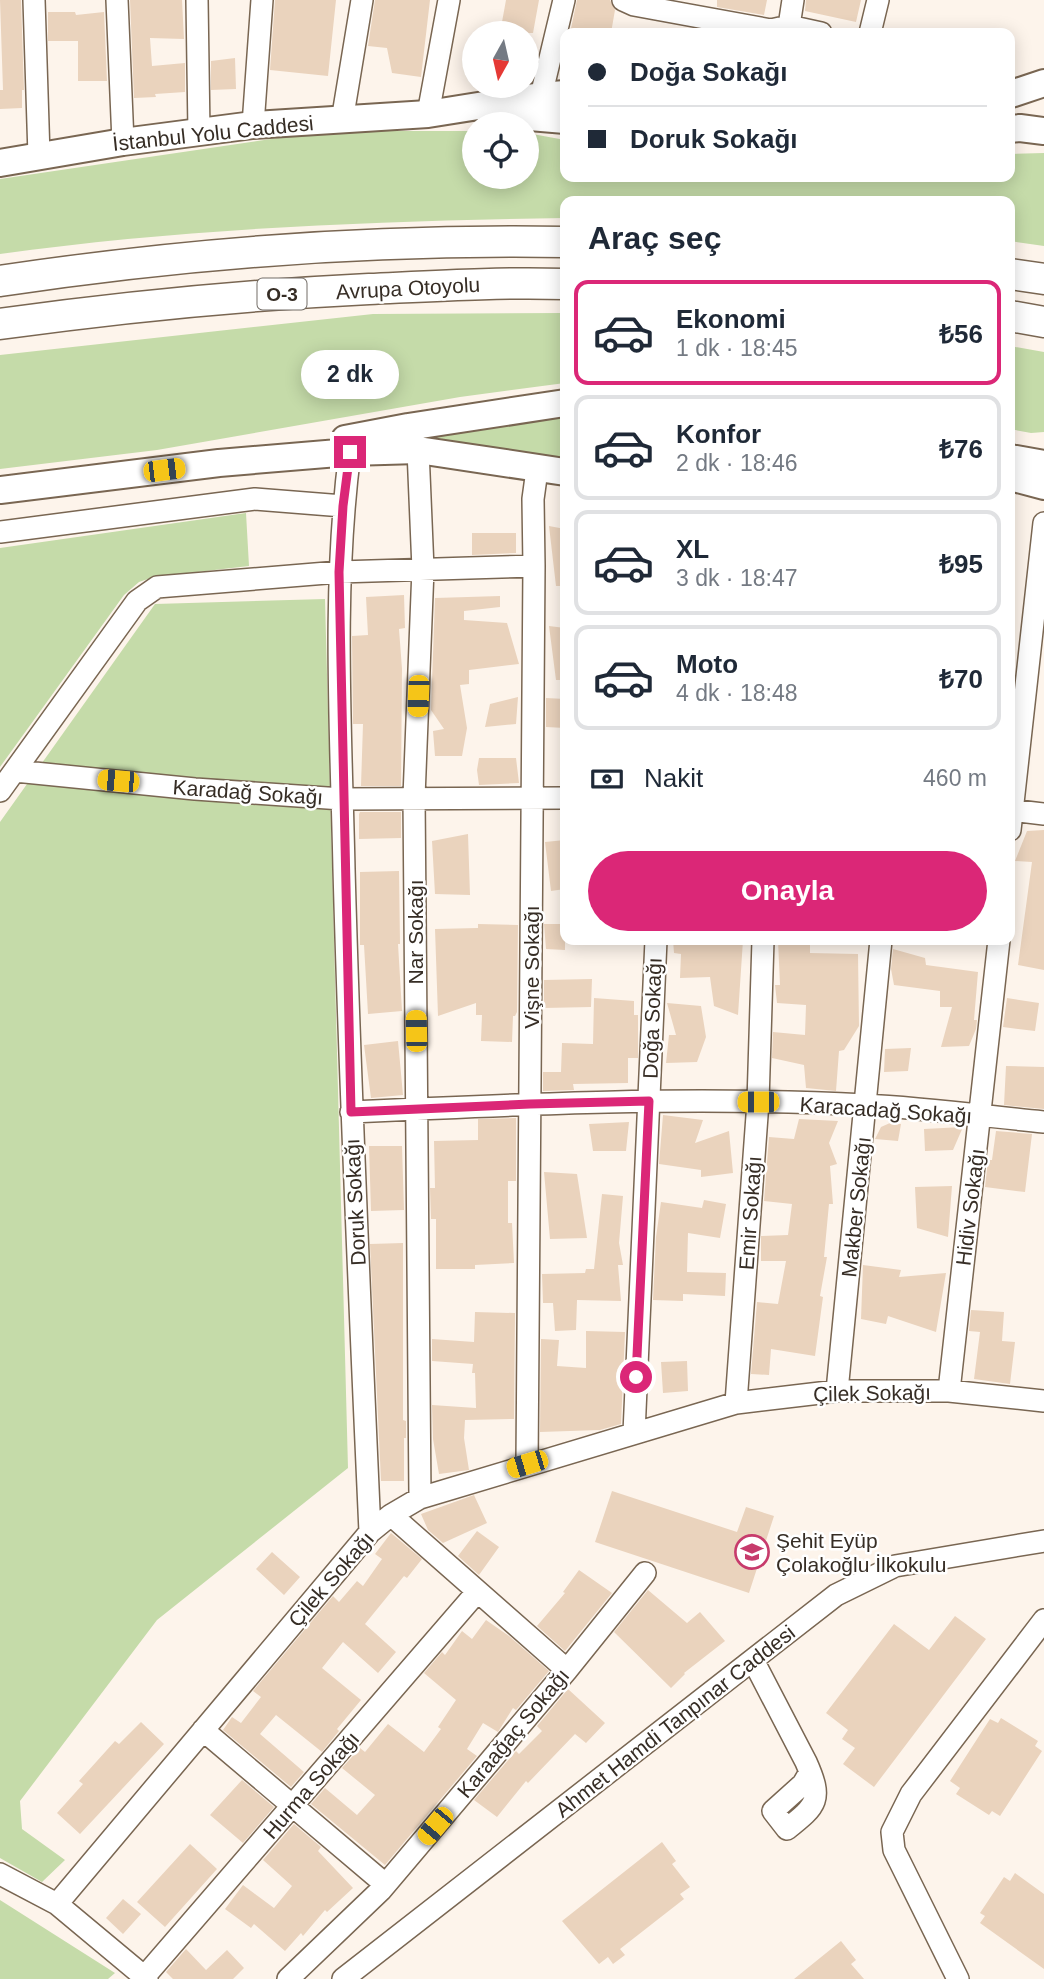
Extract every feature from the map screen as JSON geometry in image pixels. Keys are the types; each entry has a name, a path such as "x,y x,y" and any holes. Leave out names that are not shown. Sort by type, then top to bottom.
{"highway":[{"name":"Avrupa Otoyolu","path":"0,281 63,271 256,253 446,242 560,242"},
{"path":"1015,275 1044,279"},
{"name":"Avrupa Otoyolu","path":"0,324 85,312 225,298 461,285 560,284"},
{"path":"1015,317 1044,322"}],"main road":[{"path":"1015,93 1044,83"},
{"path":"1015,94 1044,98"},
{"name":"İstanbul Yolu Caddesi","path":"0,163 123,142 253,125 428,114 553,95"},
{"name":"İstanbul Yolu Caddesi","path":"428,114 508,114 560,119"},
{"path":"219,463 408,427 560,404"},
{"path":"1015,449 1044,447"},
{"path":"0,490 219,463 350,452 418,450 560,472"},
{"path":"1015,459 1044,464"},
{"path":"1015,478 1044,486"}],"street":[{"path":"34,0 39,156"},
{"path":"117,0 123,142"},
{"path":"197,0 199,132"},
{"path":"253,125 262,0"},
{"path":"342,121 362,0"},
{"path":"428,114 449,0"},
{"path":"561,28 564,0"},
{"path":"789,26 793,0"},
{"path":"871,28 878,0"},
{"path":"631,2 761,28"},
{"path":"780,28 798,28"},
{"path":"553,95 560,35"},
{"name":"Nar Sokağı","path":"418,450 423,569 414,797 420,1498"},
{"name":"Doruk Sokağı","path":"350,452 339,572 342,799 351,1112 370,1532"},
{"name":"Vişne Sokağı","path":"527,1464 533,499 537,470"},
{"path":"0,532 255,499 343,506"},
{"path":"1015,774 1044,523"},
{"path":"0,791 137,601 157,587 339,572 534,566"},
{"name":"Karadağ Sokağı","path":"15,771 195,789 342,799 560,798"},
{"path":"1015,817 1044,814"},
{"name":"Doğa Sokağı","path":"634,1433 656,945"},
{"name":"Emir Sokağı","path":"736,1402 758,1102 763,945"},
{"name":"Makber Sokağı","path":"837,1391 881,945"},
{"name":"Hidiv Sokağı","path":"949,1391 998,945"},
{"name":"Karacadağ Sokağı","path":"351,1112 649,1101 758,1102 866,1105 1044,1122"},
{"name":"Çilek Sokağı","path":"57,1903 370,1532 391,1515 420,1498 736,1402 837,1391 949,1391 1044,1401"},
{"path":"391,1515 567,1670"},
{"name":"Ahmet Hamdi Tanpınar Caddesi","path":"343,1979 836,1595 895,1566 1044,1541"},
{"name":"Karaağaç Sokağı","path":"288,1979 385,1884 567,1670 645,1573"},
{"name":"Hurma Sokağı","path":"146,1978 477,1592"},
{"path":"958,1979 894,1850 892,1832 911,1794 1044,1620"},
{"path":"753,1660 810,1772"},
{"path":"204,1730 385,1884"},
{"path":"0,1874 57,1903 146,1978"}],"green space":[{"path":"325,131 462,131 462,189 539,189 539,135 560,139 560,182 1015,182 1015,154 1044,153 1044,246 1015,242 1015,196 560,196 560,218 282,227 141,238 0,254 0,179"},
{"path":"560,313 560,384 460,397 157,450 0,469 0,355 373,314"},
{"path":"1015,347 1044,352 1044,432 1015,430"},
{"path":"560,415 560,461 432,437"},
{"path":"246,513 249,566 154,577 139,582 124,595 0,767 0,548"},
{"path":"325,599 348,1468 157,1620 20,1801 22,1829 65,1860 42,1882 0,1858 0,822 155,604"},
{"path":"0,1900 115,1973 108,1979 0,1979"}],"building":[{"path":"0,0 21,0 24,90 22,108 0,109 0,90 3,90"},
{"path":"130,0 182,0 184,39 150,38 152,66 185,63 185,92 134,98"},
{"path":"275,0 336,0 328,76 270,70"},
{"path":"375,0 430,0 421,77 392,73 387,48 368,46"},
{"path":"506,0 539,0 535,21 502,21"},
{"path":"577,0 610,0 615,10 612,28 571,28"},
{"path":"717,0 767,0 764,15 717,7"},
{"path":"806,0 861,0 856,22 805,11"},
{"path":"48,12 75,12 76,15 104,12 107,81 78,81 78,41 48,41"},
{"path":"235,58 236,89 211,90 211,61"},
{"path":"549,526 560,528 560,586 556,586"},
{"path":"472,533 516,533 516,553 472,555"},
{"path":"404,595 405,628 399,629 402,669 401,786 361,786 363,724 353,724 352,636 368,635 366,597"},
{"path":"500,596 500,607 464,611 464,620 507,623 519,664 469,670 469,684 460,685 467,728 462,756 435,756 433,731 444,729 431,710 435,598"},
{"path":"549,626 560,627 560,680 556,680"},
{"path":"518,697 516,724 485,727 490,704"},
{"path":"546,698 560,699 560,728 546,727"},
{"path":"479,758 516,758 519,783 479,785"},
{"path":"360,812 401,812 401,838 359,839"},
{"path":"1044,830 1044,970 1018,965 1032,862 1015,861 1027,831"},
{"path":"468,834 470,895 435,894 432,841"},
{"path":"560,840 560,890 551,891 545,842"},
{"path":"399,871 398,944 402,1011 368,1014 364,945 360,945 360,872"},
{"path":"478,924 518,925 517,1012 513,1016 512,1042 481,1041 482,1015 476,1015 476,1003 438,1016 435,929 478,928"},
{"path":"544,924 560,924 560,945 565,945 565,950 546,949"},
{"path":"673,945 743,945 738,1015 714,1006 710,977 680,978 681,954 674,953"},
{"path":"778,945 810,945 810,953 858,954 859,1026 844,1050 839,1051 836,1091 806,1088 804,1065 772,1058 773,1032 805,1035 806,1005 777,1003 775,985 780,985"},
{"path":"893,949 925,958 926,965 978,972 974,1020 977,1020 976,1029 969,1046 941,1047 952,1007 940,1007 940,991 894,985 891,969"},
{"path":"592,979 591,1007 544,1008 544,980"},
{"path":"594,998 634,1001 634,1015 638,1015 638,1058 628,1058 628,1083 573,1084 574,1090 543,1091 543,1072 561,1072 562,1043 593,1044"},
{"path":"1007,998 1039,1003 1035,1031 1003,1027"},
{"path":"667,1003 701,1006 706,1037 697,1062 666,1063 669,1035 676,1035"},
{"path":"398,1041 403,1095 371,1098 364,1045"},
{"path":"911,1048 908,1071 884,1072 885,1049"},
{"path":"1006,1066 1044,1067 1044,1109 1004,1105"},
{"path":"663,1115 703,1120 695,1143 729,1131 733,1173 701,1177 701,1170 659,1164"},
{"path":"516,1118 516,1181 508,1181 508,1223 512,1223 514,1263 475,1265 475,1269 436,1269 436,1219 431,1219 430,1188 435,1188 434,1141 478,1140 478,1119"},
{"path":"799,1119 838,1121 829,1143 837,1164 830,1166 833,1204 829,1204 824,1257 827,1257 820,1296 823,1297 815,1356 771,1349 769,1375 751,1374 757,1302 778,1304 786,1261 761,1261 761,1236 788,1235 792,1204 764,1201 769,1137 794,1139"},
{"path":"629,1122 626,1151 593,1151 589,1124"},
{"path":"890,1123 901,1124 898,1141 875,1139 881,1127"},
{"path":"963,1127 953,1150 925,1151 924,1129"},
{"path":"996,1131 1032,1134 1025,1192 985,1187 988,1160 992,1160"},
{"path":"369,1146 402,1146 404,1210 371,1211"},
{"path":"544,1172 577,1174 587,1238 550,1239"},
{"path":"952,1186 948,1237 917,1228 915,1187"},
{"path":"602,1194 623,1196 619,1243 623,1265 618,1265 621,1301 577,1300 576,1330 555,1331 553,1303 543,1303 542,1274 585,1273 586,1269 594,1269"},
{"path":"704,1200 726,1204 720,1238 688,1233 687,1272 726,1273 725,1296 683,1294 683,1301 653,1300 656,1237 661,1202 702,1208"},
{"path":"403,1243 403,1420 406,1421 404,1481 381,1481 370,1244"},
{"path":"863,1265 901,1270 899,1277 946,1273 936,1332 888,1316 886,1324 861,1319"},
{"path":"971,1310 1004,1312 1002,1341 1015,1342 1010,1384 974,1379 980,1332 969,1331"},
{"path":"475,1312 515,1313 514,1419 465,1420 464,1438 469,1470 439,1474 433,1439 432,1405 476,1408 475,1373 472,1373 473,1364 432,1361 432,1339 474,1342"},
{"path":"586,1331 625,1332 621,1424 600,1430 540,1432 541,1339 559,1340 557,1366 586,1368"},
{"path":"687,1361 688,1391 663,1393 661,1362"},
{"path":"612,1491 737,1532 746,1507 774,1516 749,1593 595,1542"},
{"path":"474,1495 487,1523 443,1543 428,1530 421,1514"},
{"path":"477,1531 499,1547 479,1575 458,1556"},
{"path":"391,1533 422,1559 407,1578 404,1576 365,1624 396,1652 378,1673 343,1642 322,1668 361,1700 322,1752 276,1715 260,1734 304,1772 291,1787 223,1730 232,1717 241,1723 261,1697 253,1691 333,1596 339,1602 357,1581 363,1586 382,1559 375,1554"},
{"path":"272,1552 300,1577 284,1595 256,1569"},
{"path":"579,1570 612,1593 565,1651 537,1626 565,1593 563,1592"},
{"path":"648,1590 687,1623 700,1612 725,1641 684,1673 671,1688 614,1632"},
{"path":"955,1616 986,1639 874,1787 843,1764 855,1748 842,1739 848,1730 826,1713 894,1624 929,1650"},
{"path":"486,1620 549,1671 516,1710 513,1708 498,1732 483,1723 467,1749 477,1756 385,1865 311,1804 325,1788 357,1815 375,1795 342,1768 360,1748 365,1752 388,1724 424,1752 441,1729 438,1727 456,1700 424,1673 442,1652 445,1655 462,1631 472,1639"},
{"path":"568,1689 605,1723 586,1743 575,1734 528,1783 526,1781 497,1817 474,1800 516,1751 519,1754 542,1731 537,1726"},
{"path":"1001,1718 1038,1741 1035,1746 1042,1751 1000,1816 992,1811 989,1815 956,1794 960,1788 950,1781 990,1719 998,1723"},
{"path":"141,1722 164,1744 80,1834 57,1813 83,1784 79,1781 115,1741 119,1744"},
{"path":"242,1780 274,1807 243,1843 210,1815"},
{"path":"294,1824 321,1847 318,1851 353,1888 327,1912 325,1910 303,1936 301,1933 285,1951 254,1924 251,1928 225,1909 243,1885 274,1908 292,1886 263,1860"},
{"path":"662,1842 676,1861 672,1864 690,1887 680,1894 684,1899 620,1949 625,1955 613,1964 608,1957 599,1964 562,1921"},
{"path":"190,1844 217,1869 165,1927 137,1902"},
{"path":"1015,1873 1044,1894 1044,1969 980,1923 985,1916 980,1913 1004,1877 1010,1881"},
{"path":"123,1899 141,1914 123,1934 106,1918"},
{"path":"841,1941 856,1960 851,1964 864,1979 794,1979"},
{"path":"186,1949 206,1970 227,1950 244,1968 233,1979 173,1979 166,1972"}],"place":[{"name":"Şehit Eyüp Çolakoğlu İlkokulu","path":"752,1552"}],"route":[{"path":"350,452 339,572 351,1112 649,1101 636,1377"}]}
